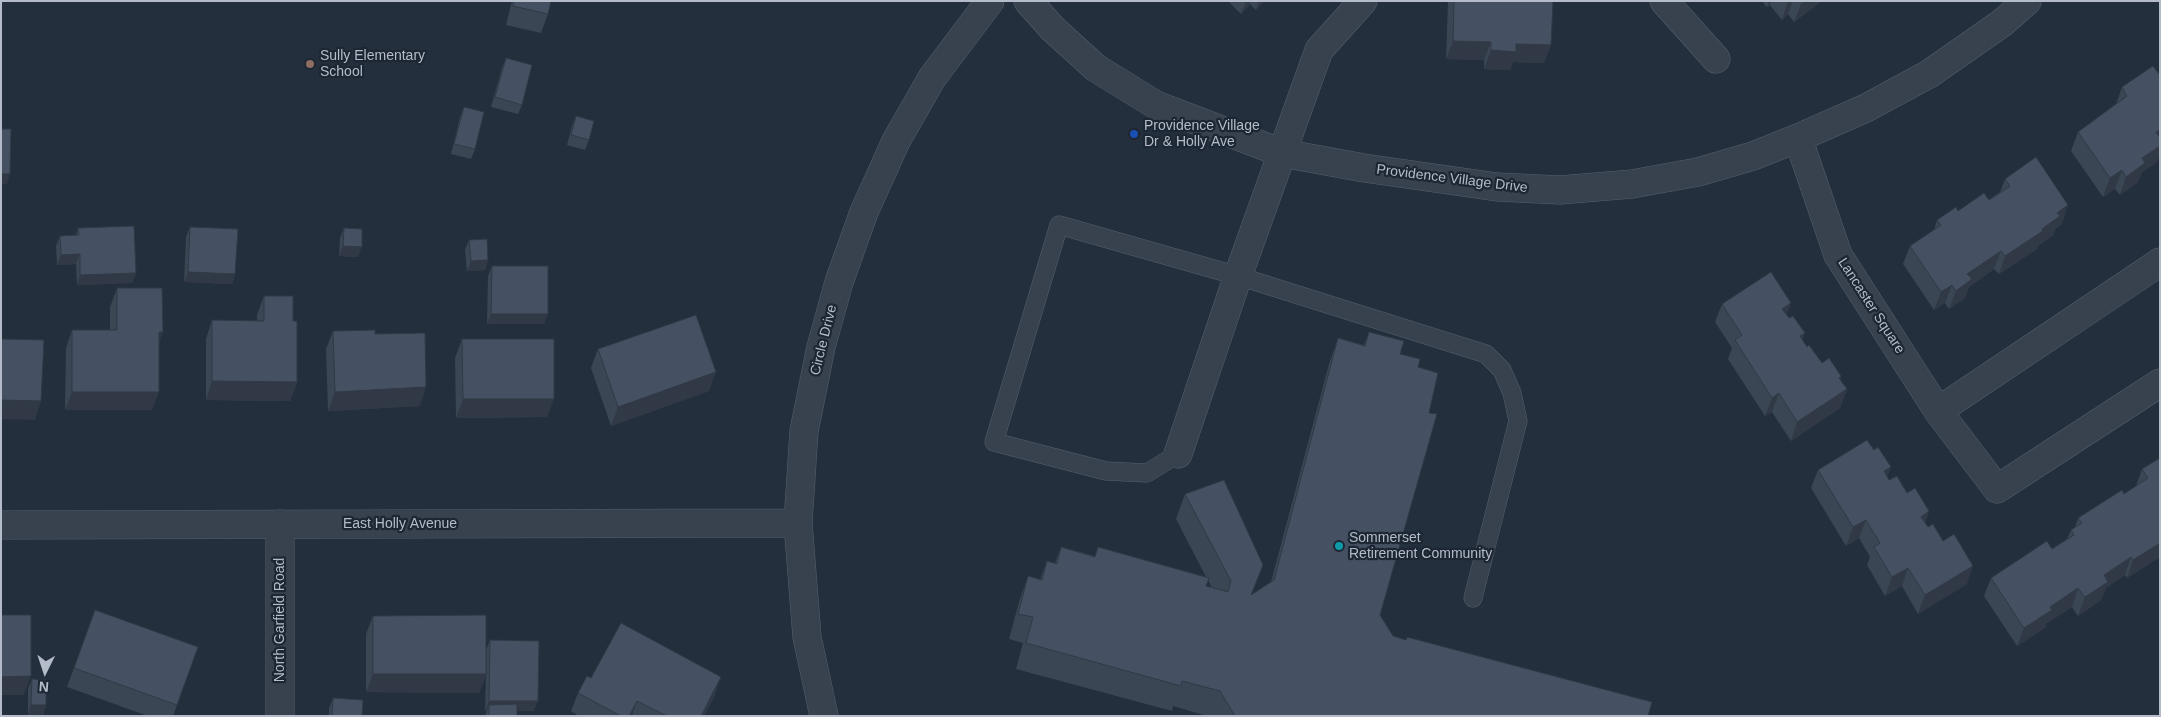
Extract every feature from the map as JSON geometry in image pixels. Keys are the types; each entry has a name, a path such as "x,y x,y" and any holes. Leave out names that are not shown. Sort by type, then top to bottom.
{"street":[{"name":"Circle Drive","path":"824,716 807,637 798,522 804,431 821,348 839,282 864,212 896,141 932,78 990,1"},
{"name":"Providence Village Drive","path":"1028,1 1053,29 1096,68 1156,105 1282,153 1364,168 1497,187 1560,190 1632,184 1698,172 1753,156 1798,138 1866,108 1929,74 2002,23 2027,1"},
{"path":"1178,454 1238,276 1319,50 1363,1"},
{"path":"1664,1 1716,59"},
{"name":"Lancaster Square","path":"1798,138 1838,254 1938,411 1997,490 2160,383"},
{"path":"1938,411 2160,262"},
{"name":"East Holly Avenue","path":"1,525 798,522"},
{"name":"North Garfield Road","path":"280,524 280,716"}],"lane":[{"path":"1178,454 1147,473 1106,471 994,442 1059,225 1238,276 1486,354 1502,370 1512,393 1518,421 1473,598"}],"building":[{"path":"514,1 551,1 548,14 513,6"},
{"path":"1454,1 1553,1 1551,45 1516,44 1516,52 1491,50 1491,42 1453,41"},
{"path":"506,58 532,65 522,105 495,97"},
{"path":"2153,66 2160,73 2160,130 2156,132 2160,138 2160,146 2142,158 2145,163 2126,177 2122,170 2110,178 2078,132 2127,96 2122,87"},
{"path":"464,107 484,112 475,149 454,144"},
{"path":"576,116 594,121 589,140 571,135"},
{"path":"1,129 11,129 10,174 1,174"},
{"path":"2036,157 2068,205 2057,213 2060,216 2042,229 2043,231 2005,256 2001,251 1967,274 1972,279 1956,291 1952,285 1941,292 1910,246 1941,225 1937,220 1956,207 1958,211 1984,193 1989,200 2010,186 2005,179"},
{"path":"134,226 136,273 80,275 80,254 61,255 60,236 79,235 78,228"},
{"path":"190,227 238,229 235,274 188,272"},
{"path":"344,228 362,229 362,247 343,246"},
{"path":"487,239 488,260 471,261 469,240"},
{"path":"492,266 548,266 548,314 491,314"},
{"path":"1771,272 1791,303 1782,309 1789,318 1793,316 1805,333 1800,336 1807,347 1809,345 1822,363 1829,358 1847,389 1797,422 1779,393 1772,398 1735,340 1742,335 1722,304"},
{"path":"117,288 162,288 163,332 159,332 159,392 72,392 72,330 117,330"},
{"path":"264,296 293,296 293,321 297,321 297,382 212,381 212,320 264,321"},
{"path":"696,315 716,372 618,407 598,349"},
{"path":"375,330 375,334 425,333 426,387 335,392 333,331"},
{"name":"Sommerset Retirement Community","path":"1369,332 1404,341 1400,354 1420,359 1418,367 1438,373 1429,413 1437,414 1380,615 1393,636 1406,640 1407,637 1652,702 1648,716 1235,716 1220,691 1182,681 1181,686 1026,643 1033,617 1018,614 1028,576 1042,580 1047,561 1057,564 1061,547 1095,557 1098,547 1209,578 1206,586 1228,592 1231,581 1185,494 1224,480 1263,565 1251,595 1274,580 1338,338 1365,346"},
{"path":"1,339 44,340 41,401 1,400"},
{"path":"462,339 554,339 554,399 463,399"},
{"path":"1867,440 1874,450 1878,447 1891,467 1884,471 1889,480 1897,476 1907,493 1915,488 1929,511 1921,517 1928,527 1933,524 1943,541 1954,534 1973,566 1925,595 1908,568 1892,577 1874,547 1880,543 1866,520 1853,527 1818,470"},
{"path":"2160,458 2160,543 2133,560 2131,557 2104,575 2108,582 2085,597 2078,588 2050,607 2052,610 2024,628 1991,578 2047,541 2052,549 2074,535 2071,530 2082,523 2078,518 2122,490 2124,494 2148,478 2142,469"},
{"path":"95,610 198,647 177,705 74,668"},
{"path":"1,615 31,615 31,676 1,677"},
{"path":"486,615 486,674 373,674 373,616"},
{"path":"621,623 721,677 701,716 667,716 637,701 629,716 621,716 578,693 587,676 591,678"},
{"path":"490,640 539,641 538,701 489,701"},
{"path":"32,679 46,680 46,705 31,705"},
{"path":"333,698 363,700 362,716 332,716"},
{"path":"517,704 517,716 489,716 489,705"}],"place":[{"name":"Sully Elementary School","path":"310,64"},
{"name":"Providence Village Dr & Holly Ave","path":"1134,134"},
{"name":"Sommerset Retirement Community","path":"1339,546"}]}
